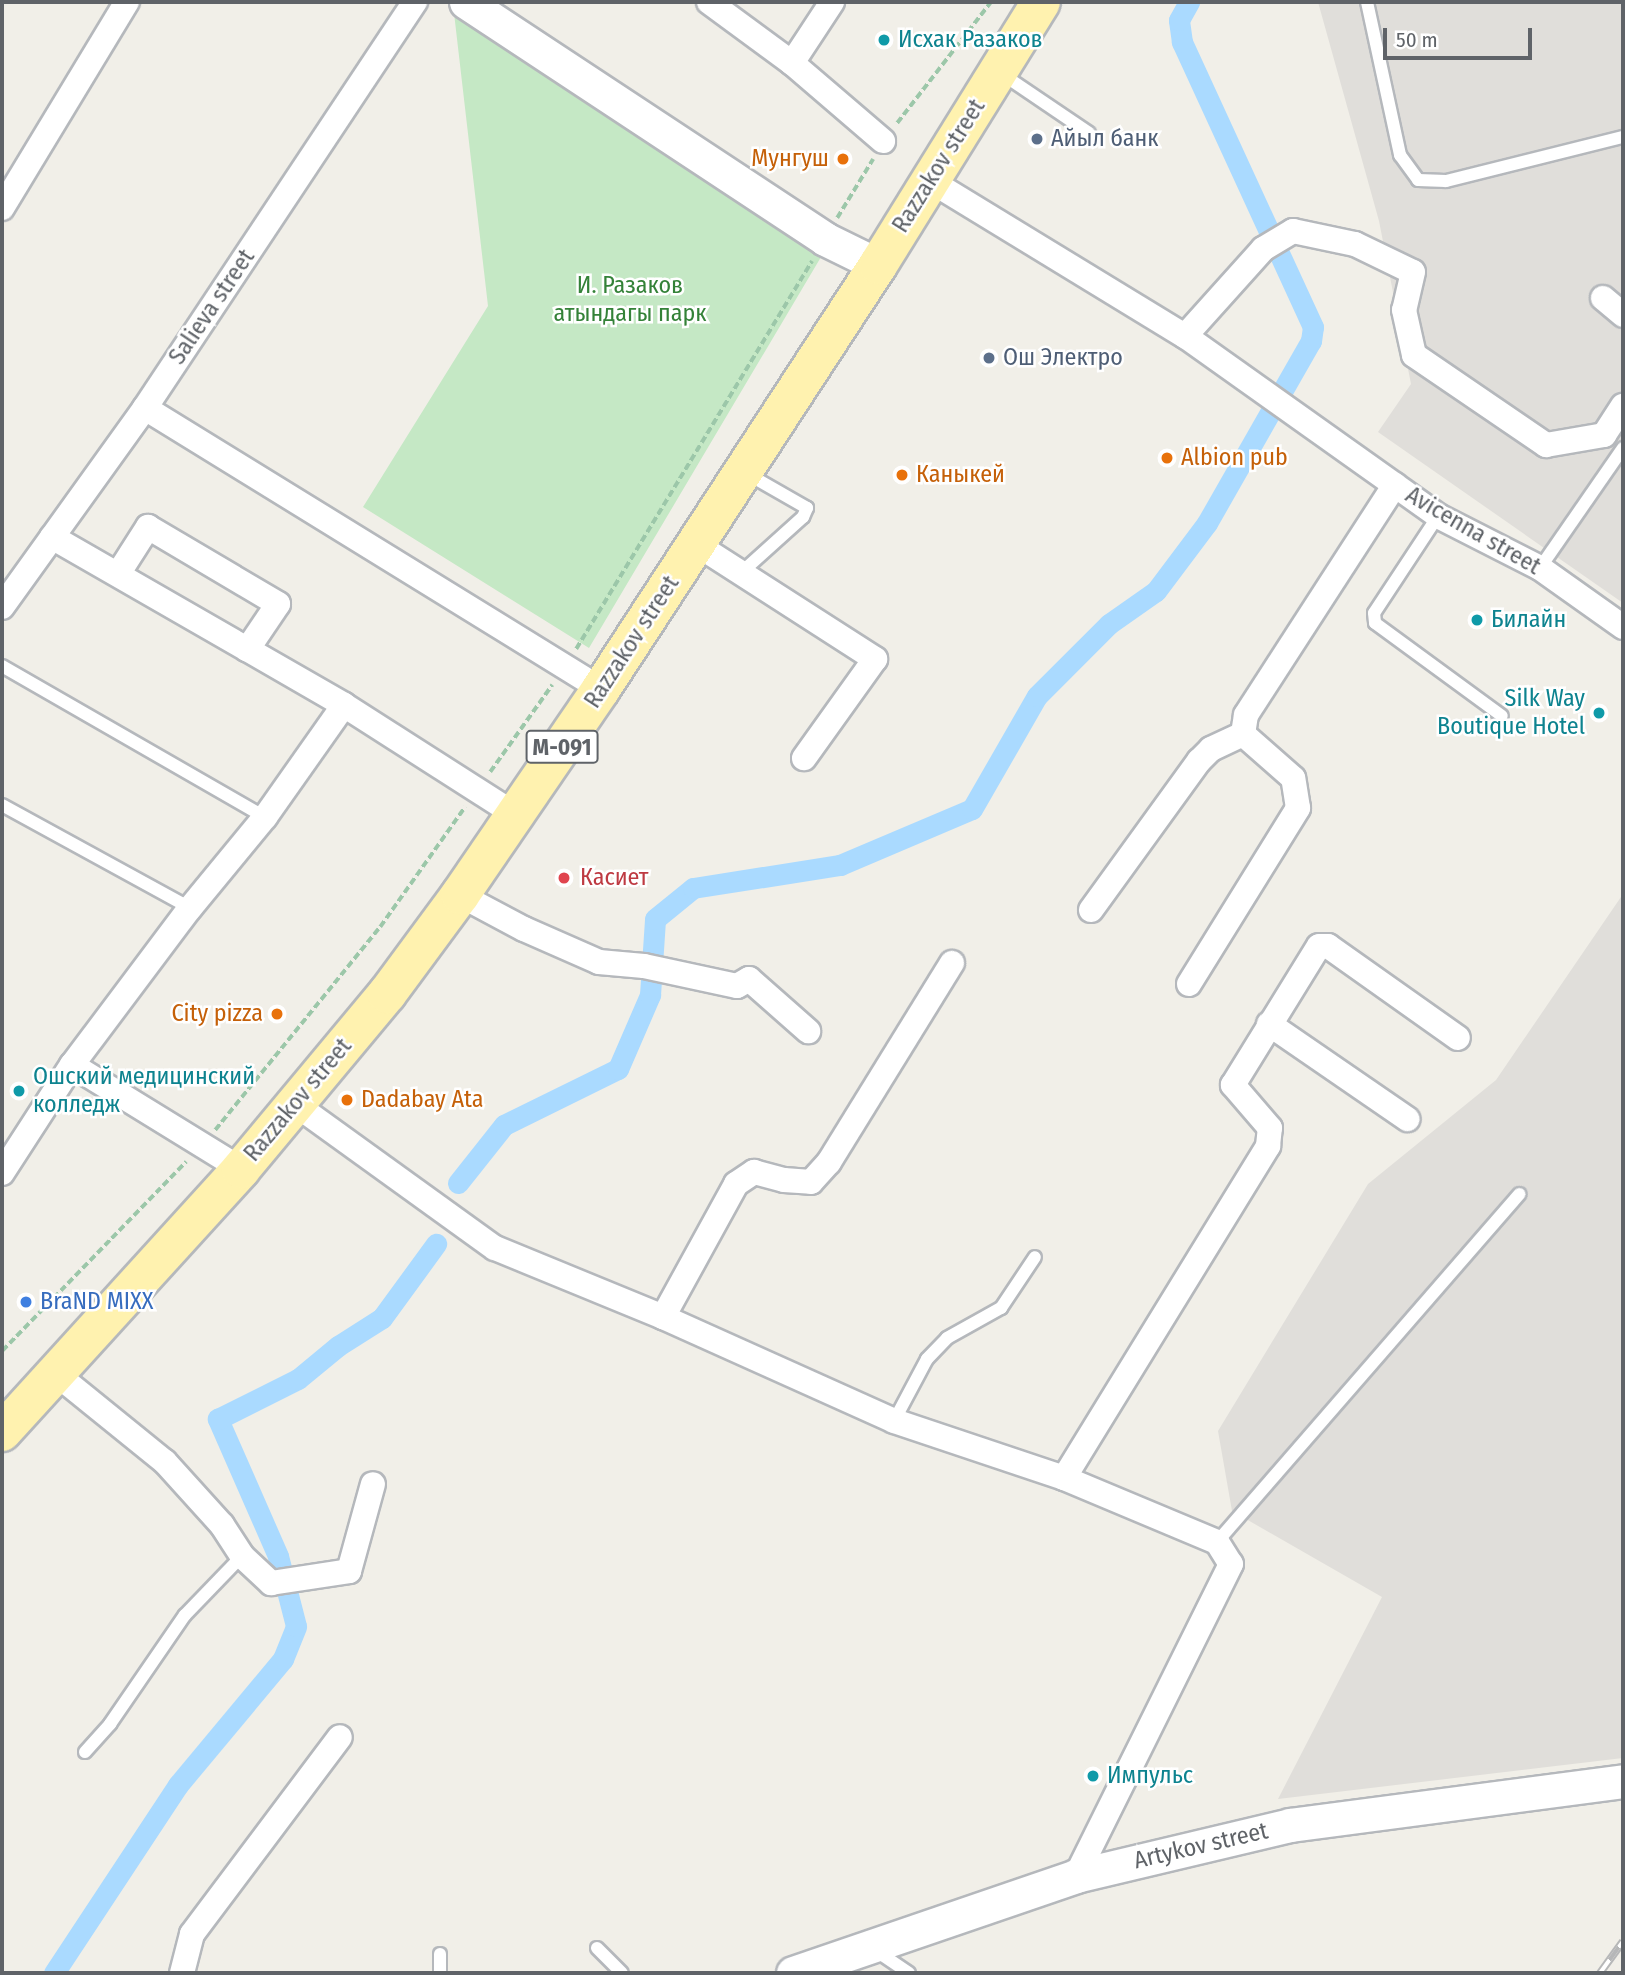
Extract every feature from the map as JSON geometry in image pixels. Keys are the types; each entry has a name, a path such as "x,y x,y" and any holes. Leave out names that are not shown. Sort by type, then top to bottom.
{"main road":[{"path":"466,2 825,239 878,265"},
{"name":"Razzakov street","path":"2,1432 241,1168 387,994 460,895 601,689 878,265 1041,2"},
{"name":"Artykov street","path":"793,1973 1076,1876 1290,1825 1623,1781"}],"street":[{"path":"2,208 127,2"},
{"name":"Salieva street","path":"2,607 145,408 415,2"},
{"path":"709,2 792,63 883,141"},
{"path":"792,63 832,2"},
{"path":"929,180 1185,336 1263,249 1293,231 1355,244 1413,272 1404,310 1414,355 1546,445 1604,435 1623,406"},
{"path":"1603,298 1623,315"},
{"name":"Avicenna street","path":"1185,336 1438,516 1540,568 1623,627"},
{"path":"145,408 601,689"},
{"path":"1243,734 1246,715 1395,485"},
{"path":"118,574 148,527 278,604 247,650"},
{"path":"52,537 344,705 516,816"},
{"path":"696,544 743,571 875,659 804,758"},
{"path":"2,1173 72,1065 190,908 265,817 344,705"},
{"path":"1091,910 1199,761 1211,749 1243,734"},
{"path":"1189,984 1298,808 1293,778 1243,734"},
{"path":"460,895 524,929 599,962 653,968 737,986 749,979 808,1031"},
{"path":"1064,1478 1268,1146 1270,1128 1233,1085 1319,946 1328,946 1458,1038"},
{"path":"663,1317 736,1184 754,1172 784,1180 811,1182 829,1163 952,962"},
{"path":"1269,1024 1406,1119"},
{"path":"72,1065 201,1147 241,1168"},
{"path":"295,1104 495,1248 663,1317 894,1421 1064,1478 1217,1542 1231,1564 1076,1876"},
{"path":"55,1373 165,1462 222,1525 242,1556 271,1583 349,1571 373,1484"},
{"path":"182,1973 192,1934 340,1737"}],"lane":[{"path":"1367,2 1400,155 1418,180 1446,181 1623,137"},
{"path":"998,72 1089,132"},
{"path":"1540,568 1623,448"},
{"path":"742,471 807,508 803,517 743,571"},
{"path":"1438,516 1374,613 1375,623 1502,716"},
{"path":"2,666 265,817"},
{"path":"2,805 190,908"},
{"path":"1217,1542 1520,1194"},
{"path":"894,1421 927,1359 947,1338 1001,1308 1035,1257"},
{"path":"85,1752 110,1724 185,1615 242,1556"},
{"path":"871,1947 909,1973"},
{"path":"597,1948 622,1973"},
{"path":"440,1954 440,1973"}],"path":[{"path":"2,1351 201,1147 380,927 565,667 883,141 991,2"}],"shaded area":[{"path":"1318,2 1623,2 1623,603 1378,432 1411,384 1379,221"},
{"path":"1623,894 1623,1758 1278,1799 1382,1597 1232,1511 1218,1431 1368,1184 1496,1080"}],"green space":[{"name":"И. Разаков атындагы парк","path":"454,13 821,257 589,648 363,507 488,306"}],"waterway":[{"path":"458,1183 504,1125 618,1069 650,995 655,919 693,888 840,865 972,809 1037,696 1109,624 1156,591 1207,523 1311,341 1313,327 1182,42 1179,20 1189,2"},
{"path":"54,1973 178,1785 283,1659 296,1626 278,1556 218,1419 298,1379 338,1346 382,1318 436,1244"}],"railway":[{"path":"1600,1973 1623,1941"}],"place":[{"name":"Исхак Разаков","path":"884,40"},
{"name":"Айыл банк","path":"1037,139"},
{"name":"Мунгуш","path":"843,159"},
{"name":"Ош Электро","path":"989,358"},
{"name":"Albion pub","path":"1167,458"},
{"name":"Каныкей","path":"902,475"},
{"name":"Билайн","path":"1477,620"},
{"name":"Silk Way Boutique Hotel","path":"1599,713"},
{"name":"Касиет","path":"564,878"},
{"name":"City pizza","path":"277,1014"},
{"name":"Ошский медицинский колледж","path":"19,1091"},
{"name":"Dadabay Ata","path":"347,1100"},
{"name":"BraND MIXX","path":"26,1302"},
{"name":"Импульс","path":"1093,1776"}]}
